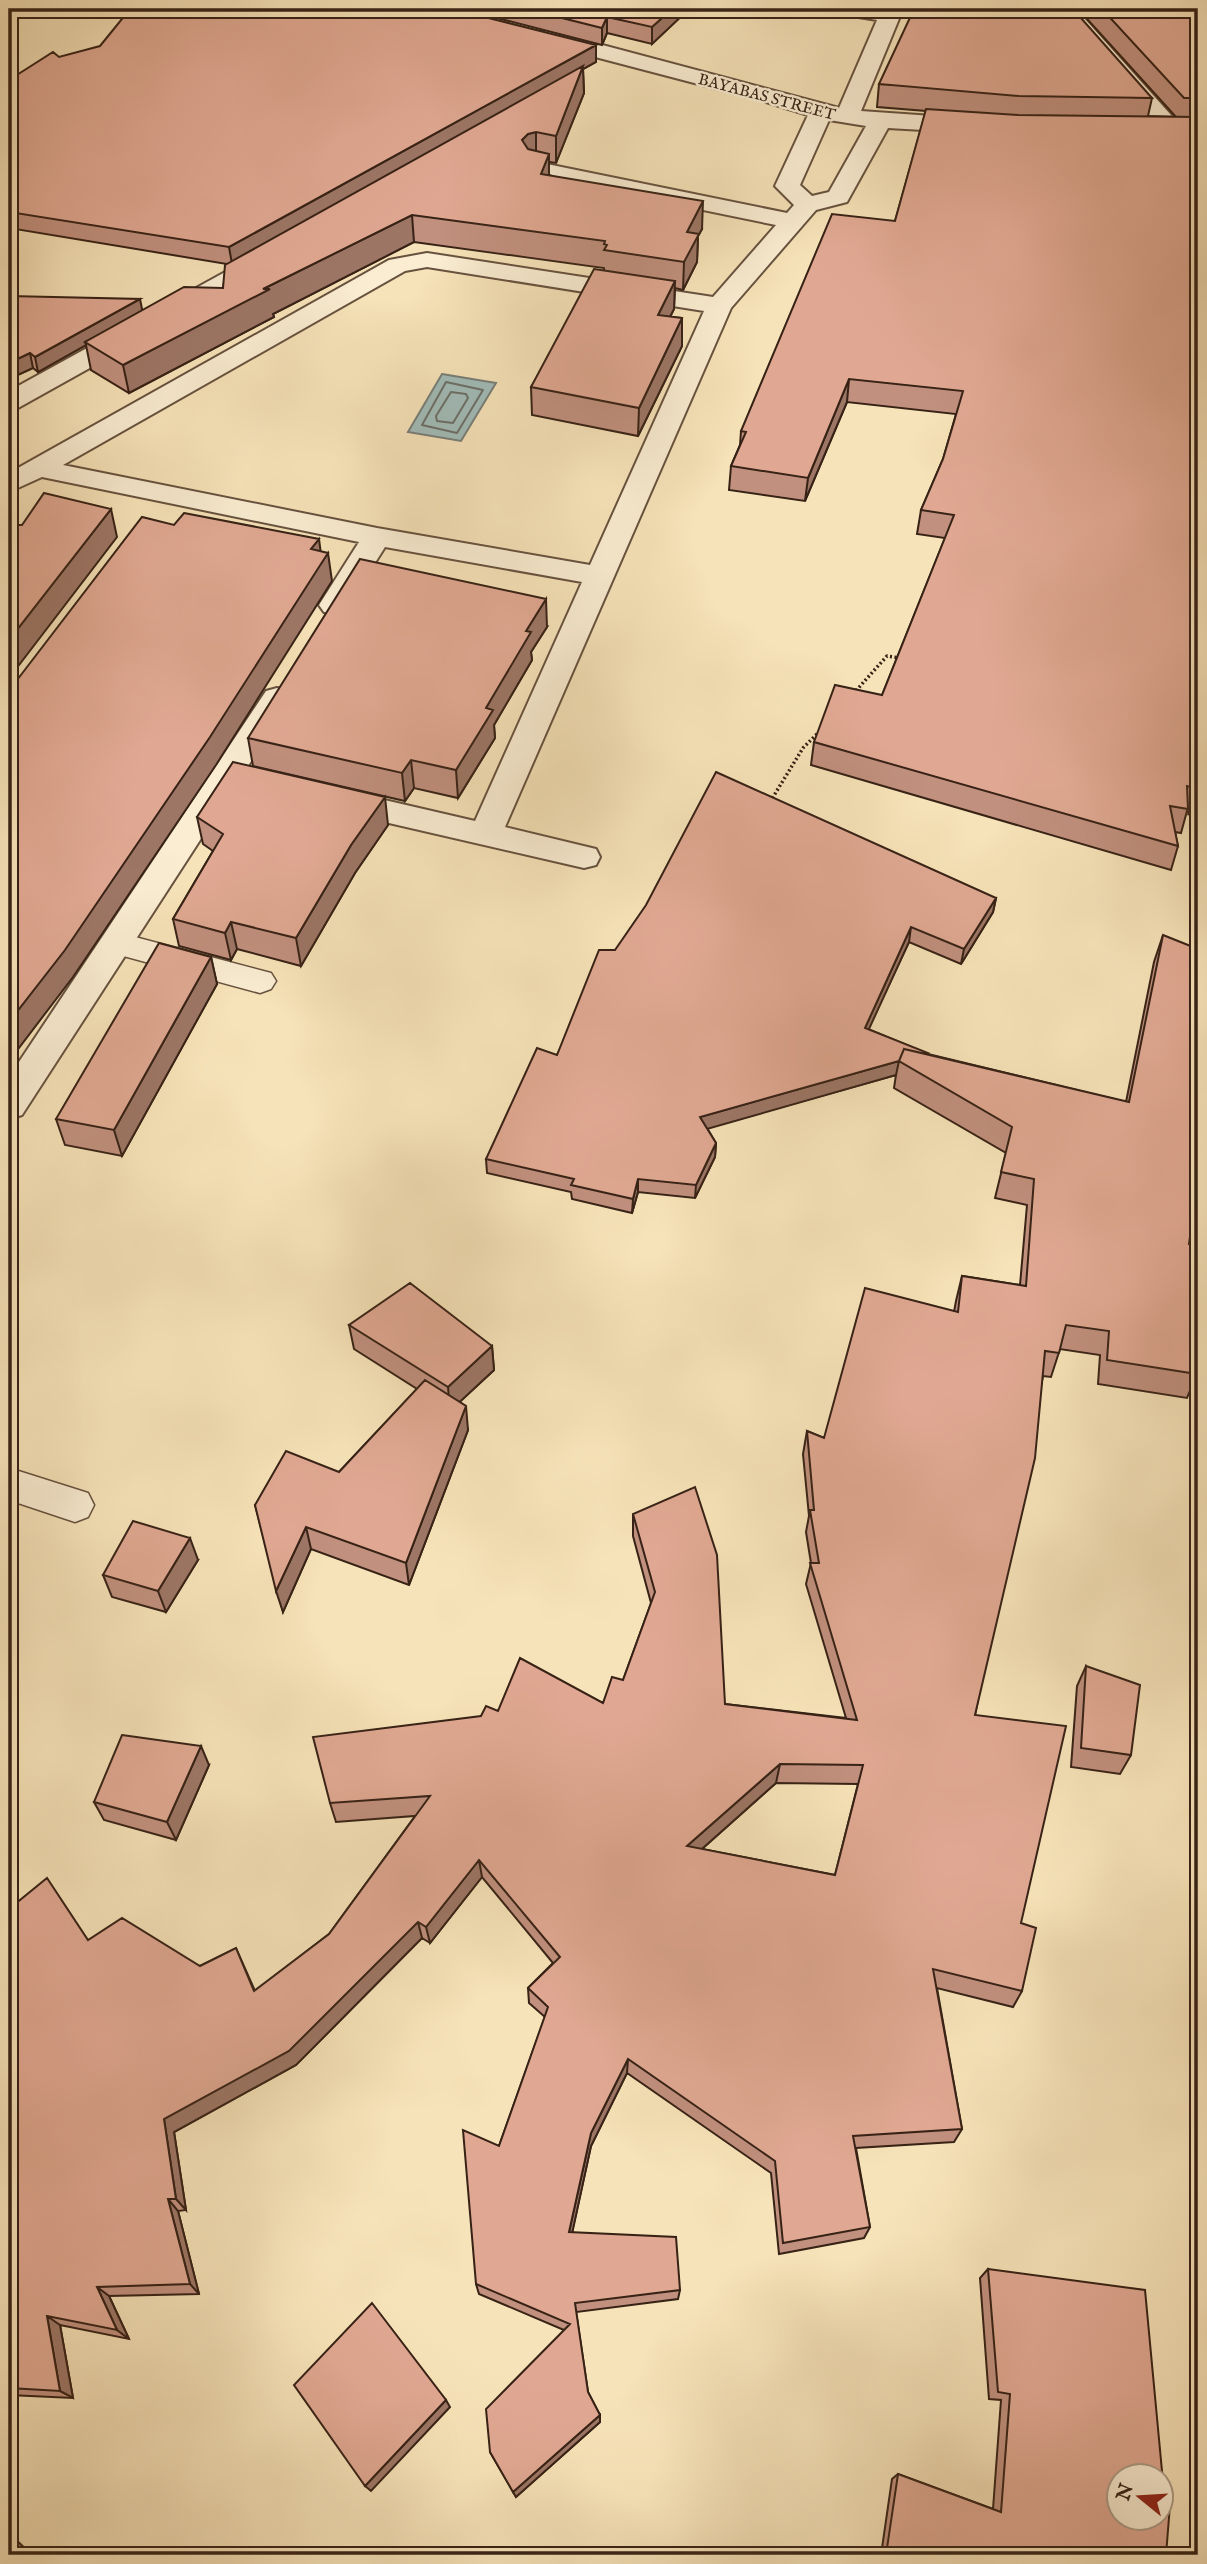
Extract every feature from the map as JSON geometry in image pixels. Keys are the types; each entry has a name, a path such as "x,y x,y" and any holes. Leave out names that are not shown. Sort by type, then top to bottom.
{"street":[{"path":"848,9 890,12 848,117"},
{"path":"1064,9 1171,129"},
{"name":"BAYABAS STREET","path":"526,32 771,96 821,112 880,121 1002,127"},
{"path":"600,72 624,58"},
{"path":"799,213 787,186 821,112"},
{"path":"485,835 719,306 799,213 838,197 880,121"},
{"path":"1145,129 1198,130"},
{"path":"537,169 799,213"},
{"path":"9,402 289,247"},
{"path":"9,484 398,265 427,260 719,306"},
{"path":"38,468 160,505 377,537 600,576"},
{"path":"318,632 377,537"},
{"path":"9,1105 116,943 243,777 296,667"},
{"path":"310,793 584,857"}],"lane":[{"path":"116,943 260,981"},
{"path":"9,1484 75,1504"}],"path":[{"path":"850,697 887,656 912,660"},
{"path":"766,806 803,748 822,728"},
{"path":"803,748 816,750"},
{"path":"1172,811 1198,815"}],"water":[{"path":"442,374 496,383 461,441 408,432"}],"building":[{"path":"130,9 453,9 596,45 229,247 9,212 9,80 53,52 59,57 100,46"},
{"path":"526,9 672,9 652,27 607,17 602,28"},
{"path":"914,9 1073,9 1152,98 1019,96 879,84"},
{"path":"1102,9 1198,9 1198,98 1184,98"},
{"path":"583,66 556,136 536,132 528,134 522,140 528,149 549,154 541,174 703,201 687,232 699,234 684,262 604,250 607,245 604,244 605,241 412,215 263,289 270,289 123,365 85,342 184,287 223,288 225,265"},
{"path":"926,109 1018,115 1198,117 1198,382 1195,387 1198,388 1198,789 1187,786 1188,809 1170,806 1178,846 814,742 835,685 882,695 954,515 921,510 943,459 963,391 849,379 808,478 731,466 746,432 741,431 832,214 895,221"},
{"path":"594,269 675,281 658,315 682,318 639,408 531,387"},
{"path":"9,296 140,299 35,357 30,353 9,363"},
{"path":"44,493 111,509 9,640 9,525 22,525"},
{"path":"184,513 319,539 311,549 328,553 210,737 65,950 9,1022 9,686 14,684 142,517 174,525"},
{"path":"360,559 546,599 526,631 531,632 486,708 493,710 456,770 411,760 402,773 248,738"},
{"path":"233,762 385,797 351,845 296,938 231,922 225,933 173,919 223,834 197,817"},
{"path":"716,772 996,898 964,949 911,927 865,1028 928,1053 904,1049 899,1061 700,1117 716,1143 696,1185 638,1179 633,1199 571,1185 574,1179 486,1159 537,1048 557,1055 599,950 615,950 646,905"},
{"path":"1163,935 1198,949 1198,1134 1191,1172 1198,1174 1198,1177 1189,1244 1195,1246 1198,1303 1197,1374 1107,1360 1109,1331 1066,1325 1059,1353 1045,1351 1035,1458 975,1715 1066,1726 1021,1923 1036,1928 1022,1991 933,1969 962,2129 853,2136 870,2227 783,2243 775,2161 628,2059 591,2133 569,2232 676,2237 680,2290 575,2303 588,2392 600,2415 513,2492 490,2452 486,2409 570,2324 476,2284 463,2130 499,2146 548,2007 528,1988 560,1957 479,1860 426,1927 418,1922 289,2051 164,2119 176,2199 168,2199 190,2284 97,2287 117,2330 47,2316 60,2391 9,2388 9,1909 47,1878 88,1940 122,1918 200,1966 236,1948 254,1991 329,1934 430,1796 330,1803 313,1737 481,1716 486,1706 498,1711 520,1658 603,1703 612,1677 623,1680 655,1592 633,1514 695,1487 717,1555 725,1704 857,1720 810,1563 819,1563 810,1510 814,1510 807,1431 824,1438 865,1288 958,1312 962,1276 1026,1286 1034,1179 1001,1172 1012,1127 899,1061 904,1049 1129,1102","holes":["780,1764 863,1765 835,1875 687,1846"]},
{"path":"159,943 211,957 114,1130 56,1119"},
{"path":"410,1283 492,1346 448,1387 349,1325"},
{"path":"425,1380 466,1406 406,1563 306,1527 276,1591 255,1505 286,1451 339,1472"},
{"path":"133,1521 190,1538 158,1591 103,1575"},
{"path":"1086,1666 1140,1685 1131,1755 1081,1748"},
{"path":"122,1735 201,1746 167,1822 94,1802"},
{"path":"988,2269 1145,2290 1161,2462 1106,2462 1106,2532 1168,2532 1166,2555 886,2555 898,2474 1001,2512 1010,2394 998,2392"},
{"path":"372,2303 446,2400 365,2486 294,2385"},
{"path":"9,2543 21,2555 9,2555"},
{"path":"734,2551 769,2555 734,2555"}]}
